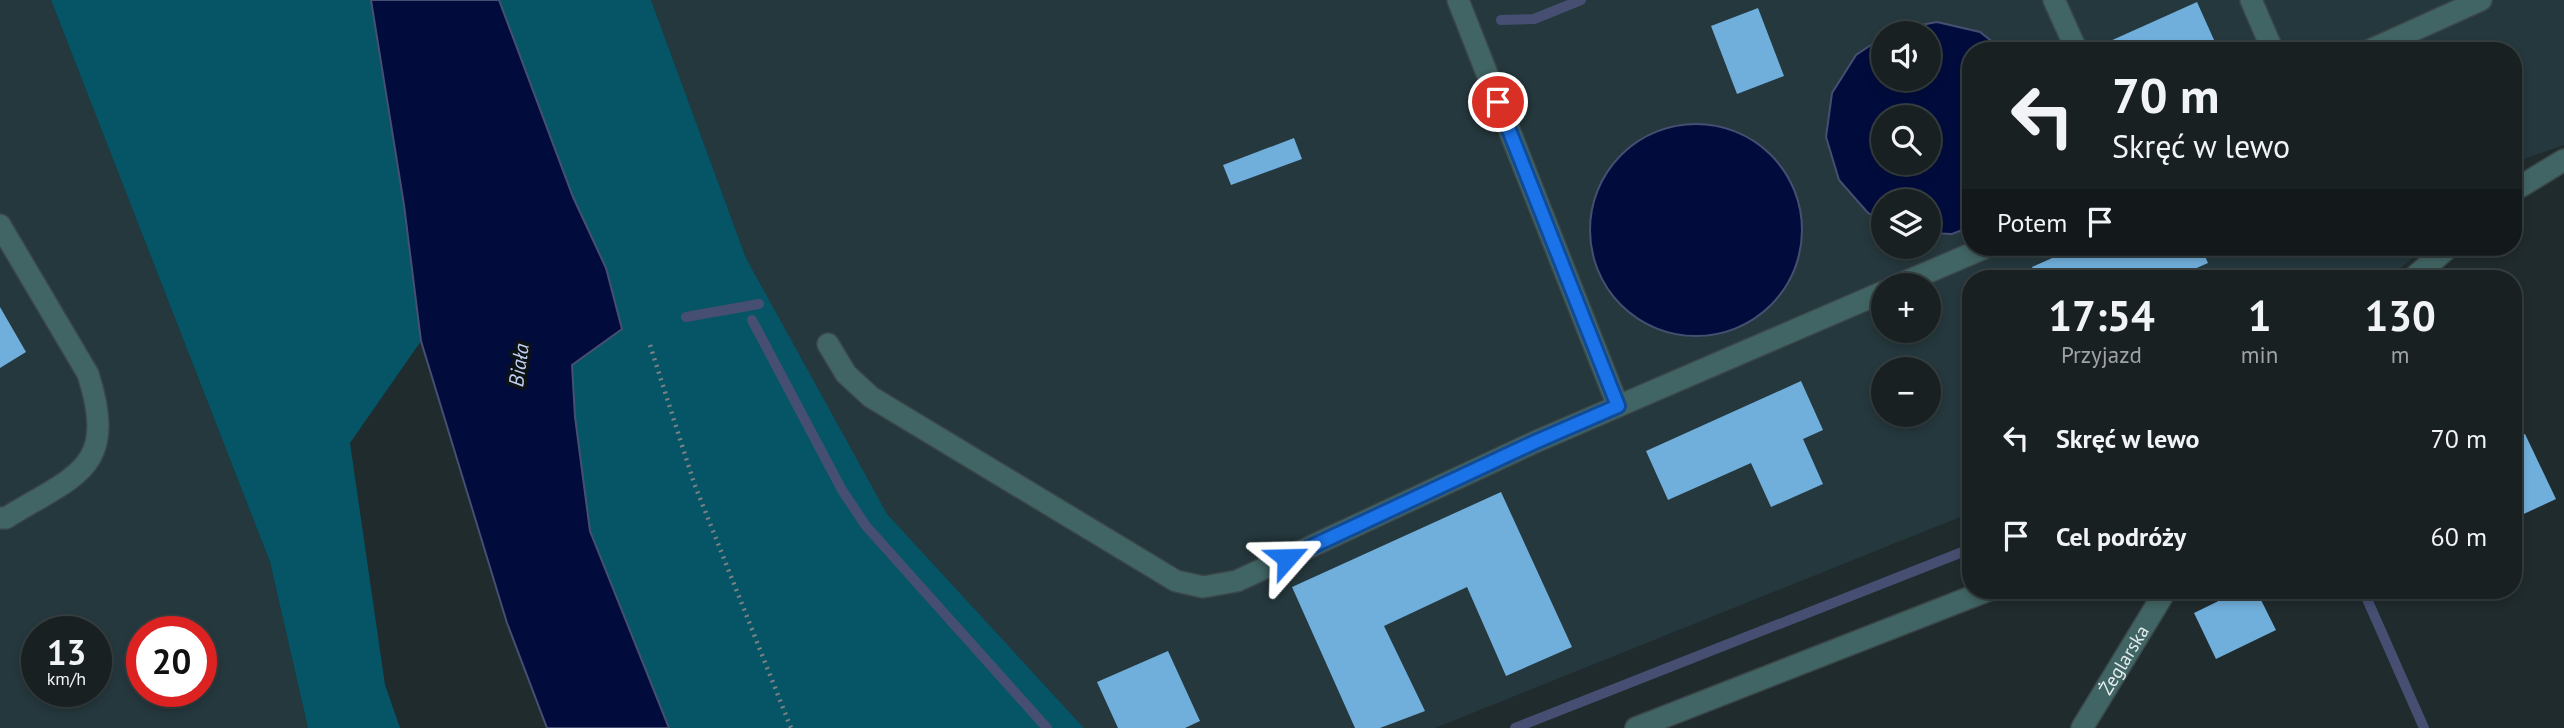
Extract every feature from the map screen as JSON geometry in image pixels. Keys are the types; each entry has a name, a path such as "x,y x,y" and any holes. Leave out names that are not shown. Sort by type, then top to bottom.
{"street":[{"path":"1458,0 1618,406"},
{"path":"2054,0 2073,42"},
{"path":"2250,0 2269,42"},
{"path":"2388,42 2481,0"},
{"path":"2522,186 2564,160"},
{"path":"0,225 88,374 99,421 98,439 92,457 82,470 6,518 0,518"},
{"path":"1926,273 1966,256"},
{"path":"2422,270 2439,256"},
{"path":"828,344 846,374 871,397 1176,581 1203,587 1237,581 1535,442 1871,297"},
{"path":"1636,728 1966,599"},
{"name":"Żeglarska","path":"2082,728 2161,599"}],"path":[{"path":"650,345 694,483 791,728"}],"shaded area":[{"path":"0,0 51,0 270,562 308,728 0,728"},
{"path":"51,0 371,0 404,205 421,341 350,443 385,685 400,728 308,728 270,562"},
{"path":"499,0 651,0 746,258 887,514 1084,728 669,728 590,531 575,417 572,365 606,268 573,197"},
{"path":"651,0 2564,0 2564,145 2522,162 2522,42 1962,42 1962,256 2415,256 2398,270 1962,270 1962,516 1435,728 1084,728 887,515 746,258"}],"water":[{"name":"Biała","path":"371,0 499,0 573,197 606,268 622,329 572,365 575,417 590,531 669,728 547,728 507,623 421,341 404,205"},
{"path":"1941,23 1980,32 1993,42 1962,42 1962,230 1952,234 1941,234 1941,189 1871,189 1871,215 1839,180 1826,137 1832,93 1856,55 1871,45 1871,91 1941,91"},
{"path":"1696,124 1737,132 1755,141 1771,155 1785,171 1794,189 1802,230 1794,271 1785,289 1771,305 1755,319 1737,328 1696,336 1655,328 1637,319 1621,305 1607,289 1598,271 1590,230 1598,189 1607,171 1621,155 1637,141 1655,132"}],"building":[{"path":"2197,2 2215,42 2108,42"},
{"path":"1758,8 1784,76 1737,94 1711,26"},
{"path":"1294,138 1302,159 1231,185 1223,165"},
{"path":"2057,256 2205,256 2208,263 2192,270 2033,270 2032,267"},
{"path":"0,307 26,352 0,368"},
{"path":"1801,381 1823,430 1803,439 1823,484 1771,507 1751,463 1668,500 1646,451"},
{"path":"2525,434 2556,499 2522,515 2522,436"},
{"path":"1501,492 1572,647 1506,676 1467,587 1384,626 1425,711 1380,728 1355,728 1292,587"},
{"path":"2223,599 2260,599 2276,630 2216,659 2194,613"},
{"path":"1168,651 1200,721 1185,728 1118,728 1097,682"}],"waterway":[{"path":"1501,20 1534,19 1581,0"},
{"path":"686,317 759,304"},
{"path":"752,320 842,490 866,526 1047,728"},
{"path":"1515,728 1962,552"},
{"path":"2367,599 2424,728"}],"route":[{"path":"1287,558 1618,406 1498,102"}]}
